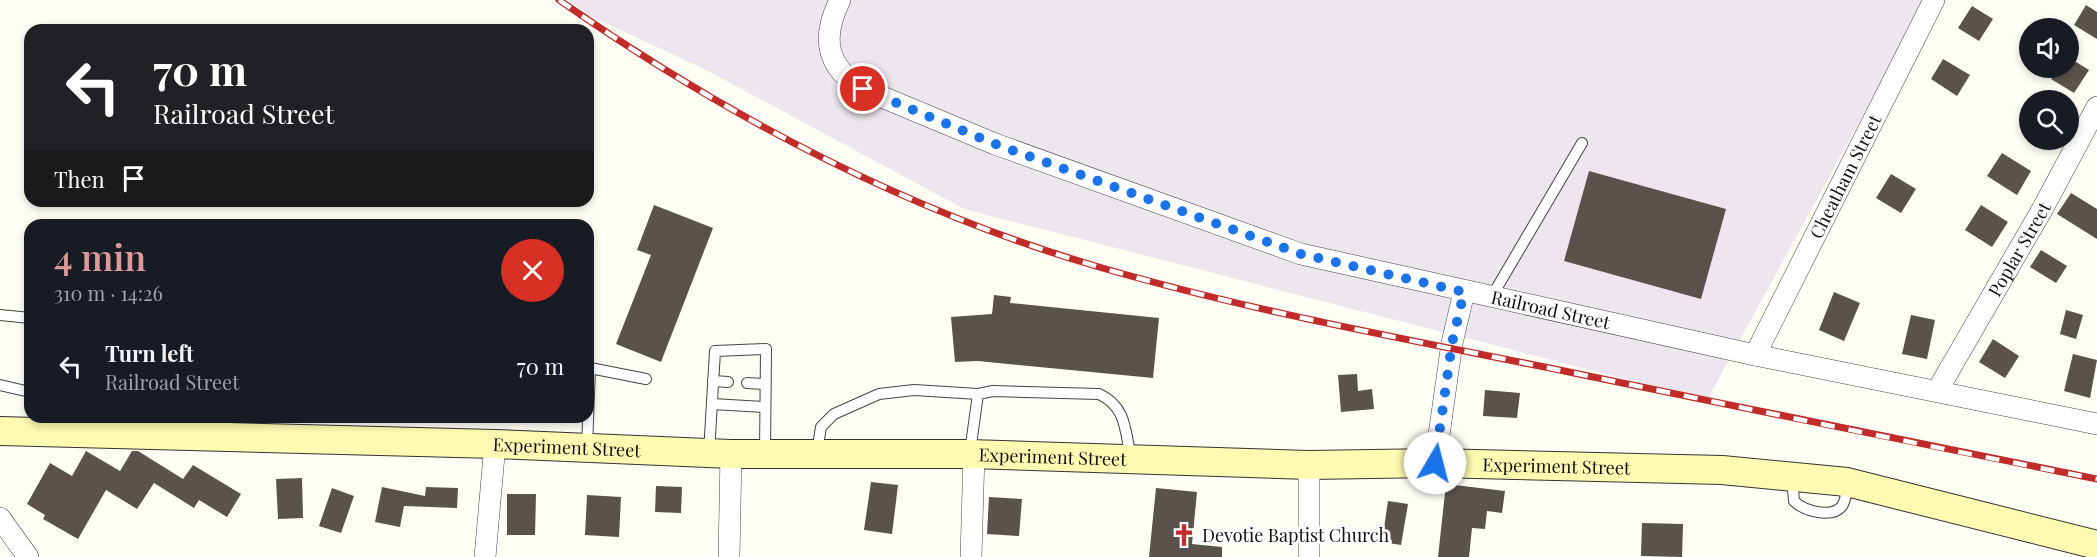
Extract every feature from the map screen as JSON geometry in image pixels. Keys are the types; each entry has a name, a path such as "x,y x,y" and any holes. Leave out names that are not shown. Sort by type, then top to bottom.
{"main road":[{"name":"Experiment Street","path":"19,427 720,453 972,454 1309,465 1435,463 1722,470 1847,482 2093,548"}],"street":[{"name":"Railroad Street","path":"840,0 831,17 828,38 831,52 836,66 845,78 863,89 995,144 1301,254 1755,355 2097,424"},
{"name":"Cheatham Street","path":"1755,355 1934,0"},
{"name":"Poplar Street","path":"1937,391 2043,208 2097,107"},
{"path":"1435,463 1452,343 1464,292"},
{"path":"485,557 495,444"},
{"path":"720,453 729,557"},
{"path":"971,557 972,454"},
{"path":"1309,465 1309,557"},
{"path":"0,518 28,557"}],"lane":[{"path":"1492,296 1582,144"},
{"path":"0,315 24,317"},
{"path":"720,453 712,404 715,351 766,349 765,454"},
{"path":"594,369 646,379"},
{"path":"714,381 728,382"},
{"path":"747,383 765,384"},
{"path":"0,385 24,391"},
{"path":"817,454 821,427 834,414 879,394 914,390 978,393 993,391 1099,394 1114,401 1121,413 1131,459"},
{"path":"972,454 978,393"},
{"path":"712,404 765,407"},
{"path":"587,448 588,423"}],"shaded area":[{"path":"569,0 1926,0 1707,400 964,209 708,71 588,15"}],"building":[{"path":"2086,5 2097,12 2097,39 2079,28 2078,18"},
{"path":"1972,6 1993,19 1979,41 1958,28"},
{"path":"1943,59 1970,75 1957,96 1931,79"},
{"path":"2079,64 2089,70 2076,90 2069,90 2051,79 2079,78"},
{"path":"2002,153 2031,171 2017,195 1987,176"},
{"path":"1589,171 1726,209 1701,299 1564,261"},
{"path":"1891,174 1916,189 1901,213 1876,198"},
{"path":"2071,193 2097,209 2097,239 2057,214"},
{"path":"654,205 713,228 661,362 616,344 651,255 637,250"},
{"path":"1981,205 2008,222 1992,247 1965,230"},
{"path":"2041,250 2067,266 2056,283 2030,267"},
{"path":"1834,292 1860,303 1844,341 1819,330"},
{"path":"994,295 1011,297 1010,303 1159,318 1153,378 978,361 955,362 951,317 992,314"},
{"path":"2066,310 2083,315 2076,339 2060,334"},
{"path":"1911,315 1935,320 1927,359 1902,354"},
{"path":"1993,339 2019,356 2005,378 1979,362"},
{"path":"2073,354 2097,360 2090,398 2064,391"},
{"path":"1357,374 1358,391 1372,389 1374,409 1341,412 1338,375"},
{"path":"1485,390 1520,393 1517,418 1483,416"},
{"path":"86,451 120,471 132,451 138,451 183,479 193,465 241,494 227,517 199,500 194,508 154,483 137,509 106,490 78,539 43,519 45,515 27,504 50,463 72,476"},
{"path":"302,478 303,518 278,519 276,479"},
{"path":"871,482 898,485 892,534 864,530"},
{"path":"1446,484 1505,491 1502,513 1487,511 1485,529 1472,528 1469,557 1438,557"},
{"path":"656,486 682,487 681,513 655,512"},
{"path":"382,487 425,496 426,487 458,488 457,508 404,506 400,527 375,522"},
{"path":"332,488 354,496 341,533 319,526"},
{"path":"1156,488 1197,492 1192,544 1222,547 1222,557 1149,557"},
{"path":"507,494 536,494 535,535 507,535"},
{"path":"587,495 621,497 619,537 585,535"},
{"path":"989,497 1022,499 1019,536 987,534"},
{"path":"1388,501 1408,504 1401,545 1382,542"},
{"path":"1642,523 1683,524 1682,557 1641,556"}],"railway":[{"path":"559,0 686,82 819,156 956,218 1099,267 1215,298 1333,324 2097,479"}],"place":[{"name":"Devotie Baptist Church","path":"1184,535"}],"route":[{"path":"863,89 995,144 1301,254 1464,292 1452,343 1435,463"}]}
